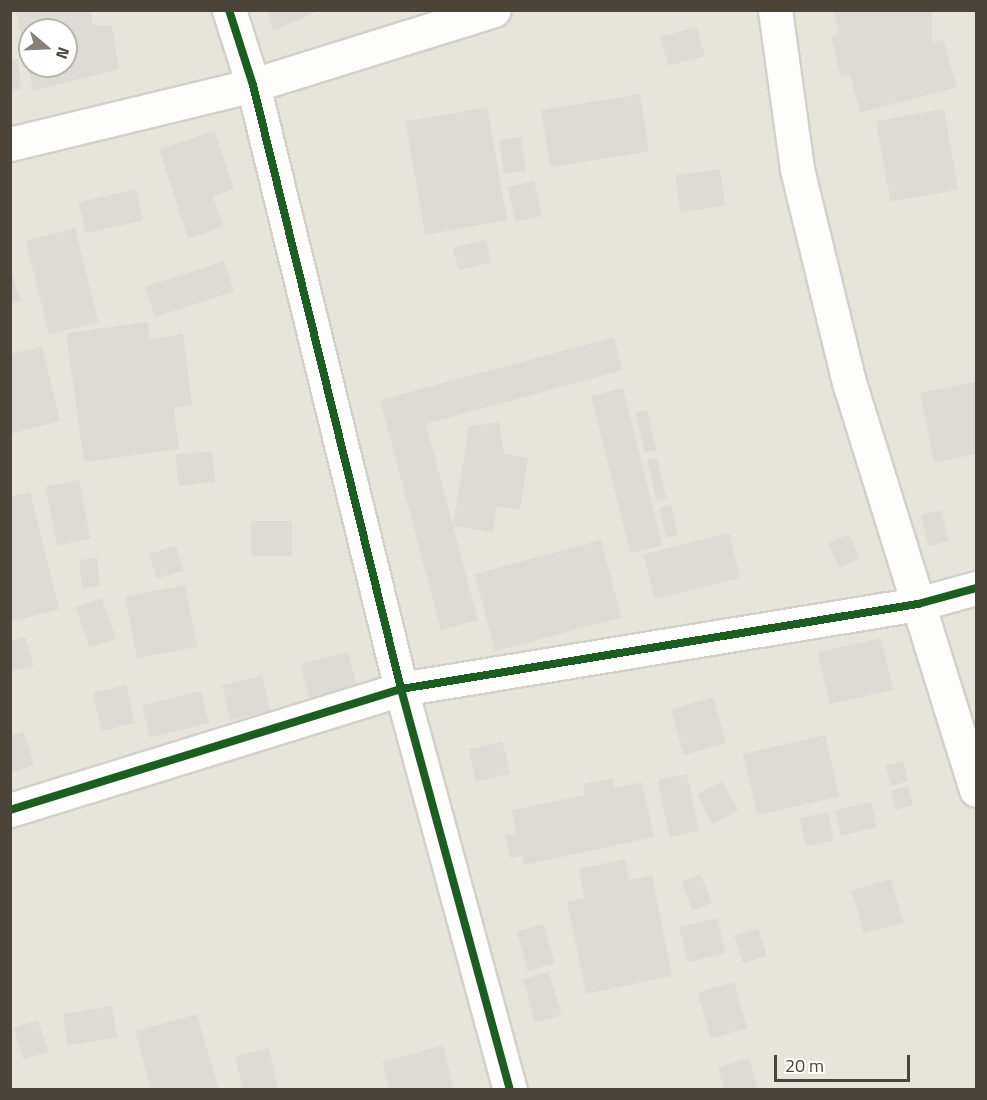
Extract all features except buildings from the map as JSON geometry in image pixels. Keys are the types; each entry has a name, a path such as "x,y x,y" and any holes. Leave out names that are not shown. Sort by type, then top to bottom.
{"street":[{"path":"229,10 253,85 401,689 510,1089"},
{"path":"10,144 253,85 494,10"},
{"path":"775,10 796,169 849,382 976,790"},
{"path":"10,810 401,689 918,604 976,588"}],"shaded area":[{"path":"11,11 976,11 976,1089 11,1089"}],"cycle path":[{"path":"229,10 253,85 401,689 510,1090"},
{"path":"10,810 401,689 918,604 976,588"}]}
